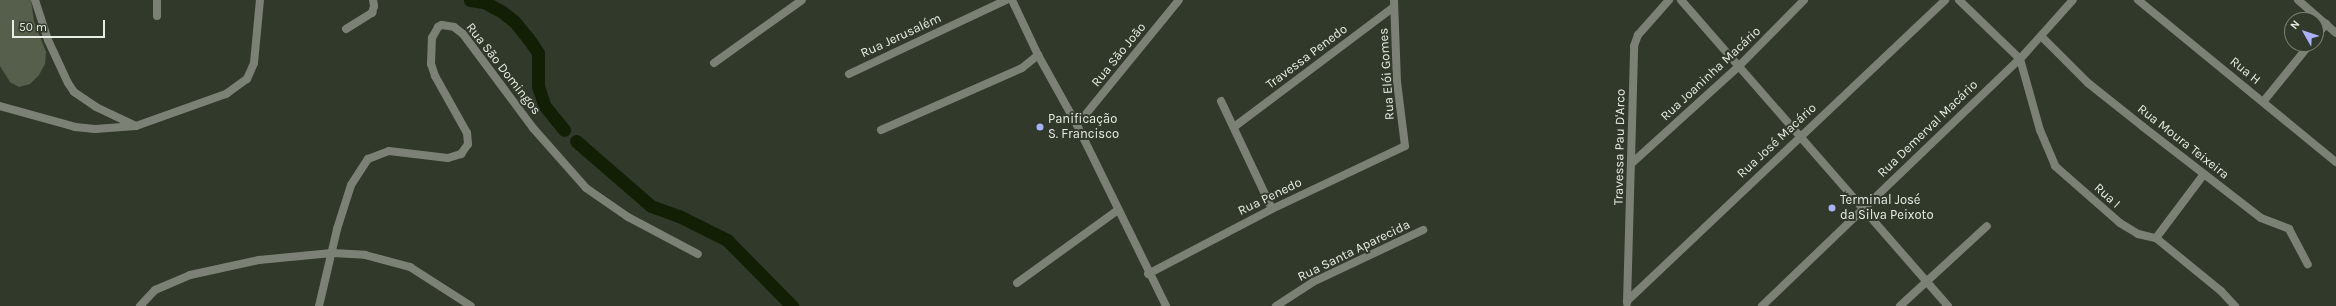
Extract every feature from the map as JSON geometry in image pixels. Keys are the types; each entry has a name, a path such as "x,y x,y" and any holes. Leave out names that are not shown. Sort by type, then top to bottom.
{"street":[{"path":"35,0 48,40 68,83 74,92 96,107 136,126"},
{"path":"157,0 157,16"},
{"path":"0,106 75,127 95,129 136,126 226,94 247,79 257,50 260,0"},
{"path":"346,29 372,13 374,6 372,0"},
{"path":"714,63 802,0"},
{"name":"Rua Jerusalém","path":"849,74 1006,0"},
{"path":"1012,0 1038,55 1077,125 1148,274 1166,306"},
{"name":"Rua São João","path":"1077,125 1179,0"},
{"name":"Travessa Pau D'Arco","path":"1627,303 1634,46 1641,30 1669,0"},
{"path":"1681,0 1740,65 1799,136 1948,306"},
{"name":"Rua Joaninha Macário","path":"1632,163 1740,65 1804,0"},
{"name":"Rua José Macário","path":"1627,303 1799,136 1946,0"},
{"path":"1959,0 2020,59"},
{"name":"Rua Demerval Macário","path":"1762,306 2020,59 2074,0"},
{"name":"Rua H","path":"2138,0 2336,162"},
{"path":"2298,0 2336,33"},
{"name":"Travessa Penedo","path":"1234,127 1394,4"},
{"name":"Rua Elói Gomes","path":"1394,4 1397,82 1405,146"},
{"name":"Rua São Domingos","path":"332,253 351,185 368,159 389,150 448,158 461,154 468,144 467,133 435,76 431,64 432,38 442,25 454,27 463,34 533,128 586,188 628,217 698,254"},
{"name":"Rua Moura Teixeira","path":"2042,36 2088,83 2204,174 2261,218 2289,229 2308,264"},
{"path":"2263,102 2304,52"},
{"path":"881,130 1022,68 1038,55"},
{"name":"Rua I","path":"2020,59 2040,130 2055,166 2120,223 2138,234 2156,238 2221,291 2235,306"},
{"path":"1221,101 1272,209"},
{"name":"Rua Penedo","path":"1148,274 1272,209 1405,146"},
{"path":"2156,238 2204,174"},
{"path":"1017,284 1118,210"},
{"path":"1900,306 1987,226"},
{"name":"Rua Santa Aparecida","path":"1276,306 1313,282 1423,230"},
{"path":"319,306 332,253"},
{"path":"140,306 155,290 190,275 258,260 332,253 366,255 410,267 471,306"}],"green space":[{"path":"0,0 31,0 34,21 46,52 45,64 39,75 30,84 19,87 10,82 0,66"}],"waterway":[{"path":"470,0 484,2 501,11 514,21 528,38 538,53 538,86 544,105 564,130"},
{"path":"576,141 651,206 679,216 727,240 792,306"}],"place":[{"name":"Panificação S. Francisco","path":"1040,127"},
{"name":"Terminal José da Silva Peixoto","path":"1832,208"}]}
